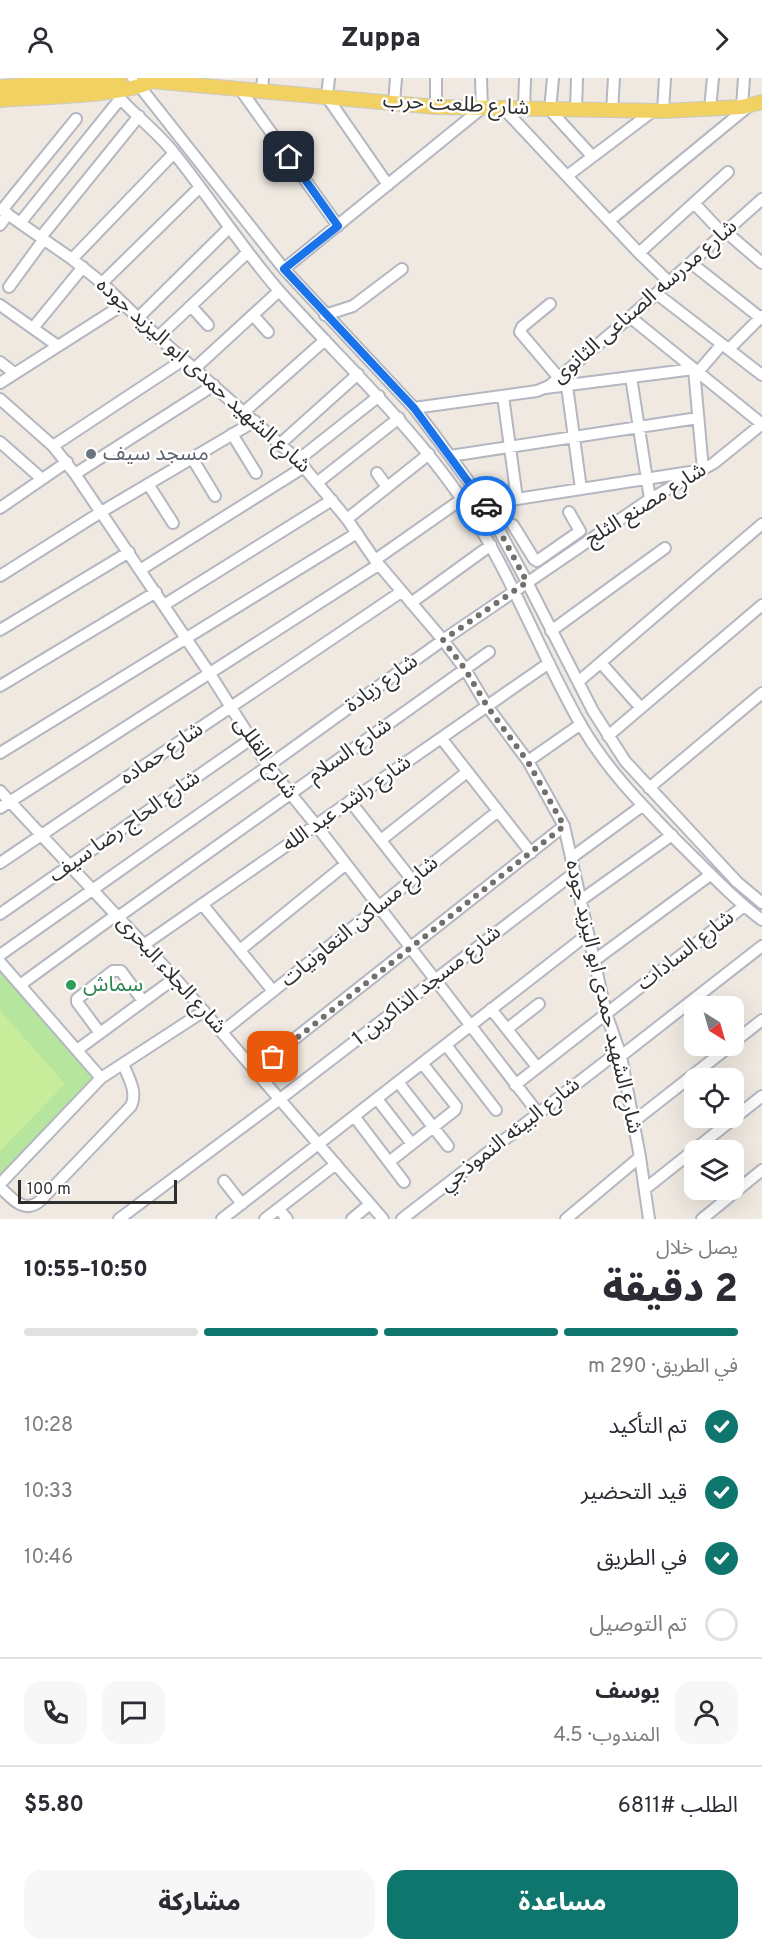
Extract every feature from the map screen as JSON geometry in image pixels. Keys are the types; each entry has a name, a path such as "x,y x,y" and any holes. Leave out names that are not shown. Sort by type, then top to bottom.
{"main road":[{"path":"5,84 120,78"},
{"name":"شارع طلعت حرب","path":"0,100 116,95 142,81 192,81 240,89 262,84 327,97 436,107 658,111 754,106"}],"street":[{"path":"104,78 116,95 140,116 174,153 279,291 399,418 462,499 491,545 549,663 602,758 642,806 710,875 762,920"},
{"path":"329,78 327,97 388,185"},
{"path":"394,103 396,78"},
{"path":"436,78 436,107"},
{"path":"284,269 482,108 481,78"},
{"path":"524,109 525,78"},
{"path":"552,78 550,110 592,156"},
{"path":"576,110 577,78"},
{"path":"612,111 614,78"},
{"path":"567,176 658,111 664,78"},
{"path":"710,109 713,78"},
{"path":"609,221 754,106 744,78"},
{"path":"142,81 284,269 414,408 485,504 608,736 625,761 759,897"},
{"path":"240,89 338,226"},
{"path":"21,223 116,95"},
{"path":"504,109 669,282"},
{"path":"9,287 42,238 140,116"},
{"path":"0,225 3,211 76,119"},
{"path":"72,259 174,153"},
{"path":"639,253 728,172"},
{"path":"102,283 200,187"},
{"path":"694,203 724,233 762,263"},
{"name":"شارع مدرسه الصناعى الثانوى","path":"414,408 503,396 563,382 630,317 760,204"},
{"name":"شارع الشهيد حمدى ابو اليزيد جوده","path":"3,211 102,283 158,338 301,463 357,533 376,562 443,640 528,762 564,826 606,1013 620,1054 640,1157 649,1219"},
{"path":"138,318 229,228"},
{"path":"158,338 248,252"},
{"path":"563,382 696,370 761,317 691,263"},
{"path":"33,328 82,267"},
{"path":"325,315 353,306 402,269"},
{"path":"194,369 279,291"},
{"path":"657,294 762,375"},
{"path":"0,383 124,304"},
{"path":"550,304 522,327 520,332 563,382 581,489"},
{"path":"0,305 58,346"},
{"path":"191,306 208,325"},
{"path":"253,315 268,332"},
{"path":"630,317 762,424"},
{"path":"244,411 325,340"},
{"path":"53,446 183,360"},
{"path":"0,362 14,373"},
{"path":"485,504 703,470 696,370"},
{"path":"280,444 358,374"},
{"path":"631,377 650,499"},
{"path":"75,474 214,385"},
{"path":"140,570 301,463 379,396"},
{"path":"503,396 517,499"},
{"name":"شارع القللى","path":"0,399 53,446 67,462 156,592 268,766 538,1113"},
{"path":"318,482 399,418"},
{"path":"450,456 698,418"},
{"path":"0,576 101,512 255,421"},
{"name":"شارع مصنع الثلج","path":"527,582 650,499 703,470 762,424"},
{"path":"232,434 256,473"},
{"path":"0,442 42,479"},
{"path":"346,519 429,454"},
{"path":"192,458 216,496"},
{"path":"3,502 67,462"},
{"path":"377,473 387,487"},
{"path":"148,484 173,523"},
{"path":"5,805 210,674 376,562 462,499"},
{"path":"164,605 332,501"},
{"path":"513,525 535,561 539,561 579,533 579,528 569,512"},
{"path":"579,682 762,524"},
{"path":"0,753 357,533"},
{"path":"411,603 491,545"},
{"path":"551,631 665,548"},
{"path":"0,630 129,552"},
{"path":"515,560 529,552"},
{"name":"شارع زيادة","path":"0,955 527,582"},
{"path":"0,686 156,592"},
{"name":"شارع حماده","path":"0,863 401,592"},
{"path":"608,736 762,606"},
{"name":"شارع السلام","path":"20,985 489,652"},
{"name":"شارع راشد عبد الله","path":"145,945 549,663"},
{"path":"601,663 641,708"},
{"path":"650,788 762,693"},
{"path":"528,762 581,724"},
{"path":"441,738 531,853"},
{"name":"شارع الحاج رضا سيف","path":"0,914 251,739"},
{"path":"381,840 467,772"},
{"name":"شارع الجلاء البحرى","path":"0,791 5,805 41,835 175,978 382,1219"},
{"path":"350,801 412,880"},
{"path":"571,858 642,806"},
{"name":"شارع مساكن التعاونيات","path":"222,1032 498,811"},
{"path":"255,1070 564,826"},
{"path":"580,900 672,835"},
{"path":"240,951 346,864"},
{"name":"شارع مسجد الذاكرين 1","path":"119,1219 280,1099 574,873"},
{"path":"595,960 710,875"},
{"path":"202,904 273,991"},
{"name":"شارع السادات","path":"515,1084 744,906"},
{"path":"222,1219 588,934"},
{"name":"شارع البيئه النموذجي","path":"402,1219 538,1113 762,946"},
{"path":"0,962 101,1078"},
{"path":"100,1033 77,999 113,971 121,971 143,1001"},
{"path":"77,1050 175,978"},
{"path":"507,1029 539,1004"},
{"path":"491,1009 537,1067"},
{"path":"123,1064 134,1091 131,1106 41,1200 32,1206 21,1206 0,1186 101,1078 204,1011"},
{"path":"744,1034 762,1020"},
{"path":"446,1045 496,1110"},
{"path":"633,1122 717,1056"},
{"path":"389,1162 454,1111 456,1106 422,1063"},
{"path":"398,1082 448,1146"},
{"path":"645,1189 762,1096"},
{"path":"377,1099 412,1144"},
{"path":"354,1116 404,1182"},
{"path":"566,1219 640,1157"},
{"path":"265,1219 336,1164"},
{"path":"702,1219 762,1170"},
{"path":"224,1181 242,1204"},
{"path":"352,1219 370,1204"},
{"path":"279,1209 287,1219"}],"green space":[{"path":"0,961 101,1078 0,1185"},
{"path":"0,1010 65,1084 0,1151"}],"way so far":[{"path":"273,1057 564,826 528,762 443,640 527,582 486,506"}],"place":[{"name":"مسجد سيف","path":"91,454"},
{"name":"سماش","path":"71,985"}],"route":[{"path":"289,157 338,226 284,269 414,408 486,506"}]}
